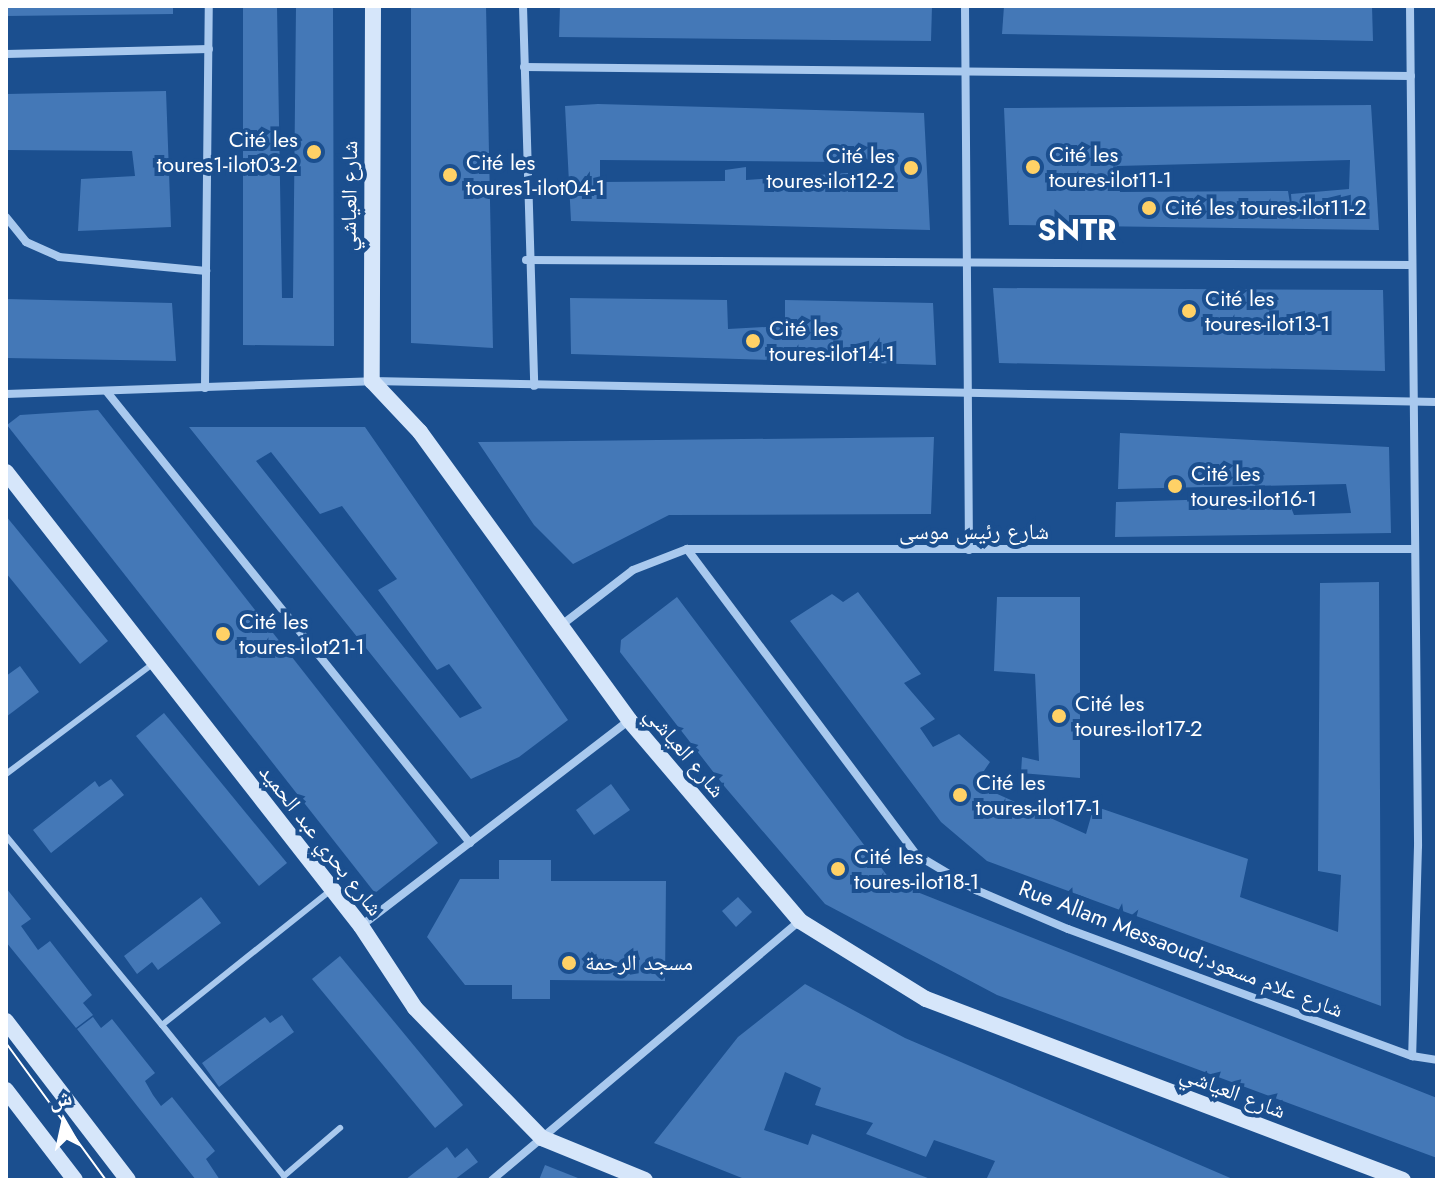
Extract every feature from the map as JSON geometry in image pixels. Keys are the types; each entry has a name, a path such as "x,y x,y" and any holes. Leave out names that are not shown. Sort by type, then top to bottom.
{"street":[{"path":"205,388 209,6"},
{"name":"شارع العياشي","path":"373,6 372,381 420,432 558,628 629,720 800,921 926,999 1403,1180"},
{"path":"523,6 526,260 534,386"},
{"path":"965,6 963,75 968,264 969,550"},
{"path":"1410,6 1418,846 1412,1056"},
{"path":"6,54 209,49"},
{"path":"524,67 963,75 1411,76"},
{"path":"6,217 26,242 59,257 206,271"},
{"path":"526,260 1412,265"},
{"path":"6,394 372,381 1437,402"},
{"path":"107,392 470,843"},
{"name":"شارع بحري عبد الحميد","path":"6,472 361,926 415,1008 542,1138 645,1180"},
{"name":"شارع رئيس موسى","path":"558,628 633,570 687,549 1414,549"},
{"name":"Rue Allam Messaoud;شارع علام مسعود","path":"687,549 917,855 976,890 1068,929 1412,1056 1437,1060"},
{"path":"361,926 629,720"},
{"path":"492,1180 800,921"},
{"path":"6,1021 128,1180"},
{"path":"6,1090 75,1180"}],"lane":[{"path":"6,774 155,662"},
{"path":"6,836 284,1176 340,1128"},
{"path":"162,1025 332,889"}],"building":[{"path":"6,6 173,6 173,14 6,16"},
{"path":"243,6 277,6 282,298 293,298 296,6 333,6 334,346 243,345"},
{"name":"Cité les toures1-ilot04-1","path":"411,6 486,6 493,348 411,343"},
{"path":"560,6 932,6 931,41 559,37"},
{"path":"1004,6 1372,6 1373,41 1002,34"},
{"path":"166,91 171,227 78,231 81,179 135,176 132,151 6,150 6,94"},
{"name":"Cité les toures-ilot12-2","path":"598,104 924,113 930,230 571,221 565,106","holes":["878,151 893,151 896,184 862,184 861,172 746,180 746,167 725,170 725,181 600,182 600,160 839,162 876,159"]},
{"name":"Cité les toures-ilot11-1","path":"1371,105 1379,230 1009,225 1004,108","holes":["1350,160 1349,189 1291,194 1293,221 1288,191 1120,192 1117,166"]},
{"name":"Cité les toures-ilot13-1","path":"993,288 1383,290 1385,371 999,363"},
{"name":"Cité les toures-ilot14-1","path":"570,298 727,300 728,329 785,326 785,300 933,303 936,365 571,354"},
{"path":"6,299 172,303 176,361 6,358"},
{"name":"Cité les toures-ilot21-1","path":"98,410 438,843 375,893 7,425 20,415"},
{"path":"189,427 365,427 568,720 519,757 471,779","holes":["271,452 320,514 342,506 397,579 378,590 437,670 449,664 482,708 460,718 256,461"]},
{"name":"Cité les toures-ilot16-1","path":"1120,433 1389,447 1391,533 1115,537 1116,502 1287,497 1294,515 1351,513 1346,484 1118,489"},
{"path":"934,437 931,514 669,515 573,564 534,525 478,442"},
{"path":"6,516 108,641 80,664 6,573"},
{"name":"Cité les toures-ilot17-1","path":"1379,582 1381,1006 987,861 941,822 790,621 832,594 843,602 858,592 921,674 904,683 935,719 920,728 933,747 959,734 990,762 975,784 1086,834 1094,806 1248,859 1240,897 1338,932 1341,875 1318,871 1320,583"},
{"name":"Cité les toures-ilot18-1","path":"677,597 892,882 1437,1098 1437,1158 997,995 825,904 725,787 620,652 621,640"},
{"name":"Cité les toures-ilot17-2","path":"997,597 1080,597 1080,778 1021,773 1022,757 1039,761 1035,674 994,671"},
{"path":"20,666 39,692 6,717 6,676"},
{"path":"164,713 287,863 259,886 136,736"},
{"path":"111,779 124,795 51,853 33,830 95,781 99,787"},
{"path":"611,784 630,810 594,835 576,810"},
{"path":"499,860 551,860 551,881 666,881 665,981 550,980 550,999 512,999 512,985 465,985 427,937 460,879 499,879"},
{"path":"6,888 31,919 21,926 38,950 50,941 92,995 83,1003 93,1015 76,1028 6,942"},
{"path":"201,897 221,923 158,970 152,962 137,974 124,956"},
{"path":"738,897 752,912 736,927 722,911"},
{"path":"340,956 463,1105 435,1128 312,979"},
{"path":"805,984 905,1038 1235,1180 986,1180 995,1161 934,1140 926,1157 866,1134 873,1123 815,1105 821,1088 785,1072 764,1130 808,1145 812,1134 933,1180 747,1180 654,1143 738,1037"},
{"path":"282,1015 294,1032 219,1087 202,1063 265,1017 270,1023"},
{"path":"93,1017 101,1028 112,1019 155,1073 145,1081 153,1095 161,1106 172,1097 215,1151 206,1159 220,1180 196,1180 77,1029"},
{"path":"447,1147 455,1158 467,1148 478,1162 454,1180 405,1180"},
{"path":"545,1165 583,1180 539,1180"}],"tram line":[{"path":"6,1043 106,1180"}],"place":[{"name":"Cité les toures1-ilot03-2","path":"314,152"},
{"name":"Cité les toures-ilot11-1","path":"1033,167"},
{"name":"Cité les toures-ilot12-2","path":"911,168"},
{"name":"Cité les toures1-ilot04-1","path":"450,175"},
{"name":"Cité les toures-ilot11-2","path":"1149,208"},
{"name":"Cité les toures-ilot13-1","path":"1189,311"},
{"name":"Cité les toures-ilot14-1","path":"753,341"},
{"name":"Cité les toures-ilot16-1","path":"1175,486"},
{"name":"Cité les toures-ilot21-1","path":"223,634"},
{"name":"Cité les toures-ilot17-2","path":"1059,716"},
{"name":"Cité les toures-ilot17-1","path":"960,795"},
{"name":"Cité les toures-ilot18-1","path":"838,869"},
{"name":"مسجد الرحمة","path":"569,963"}],"district":[{"name":"SNTR","path":"1077,230"}]}
